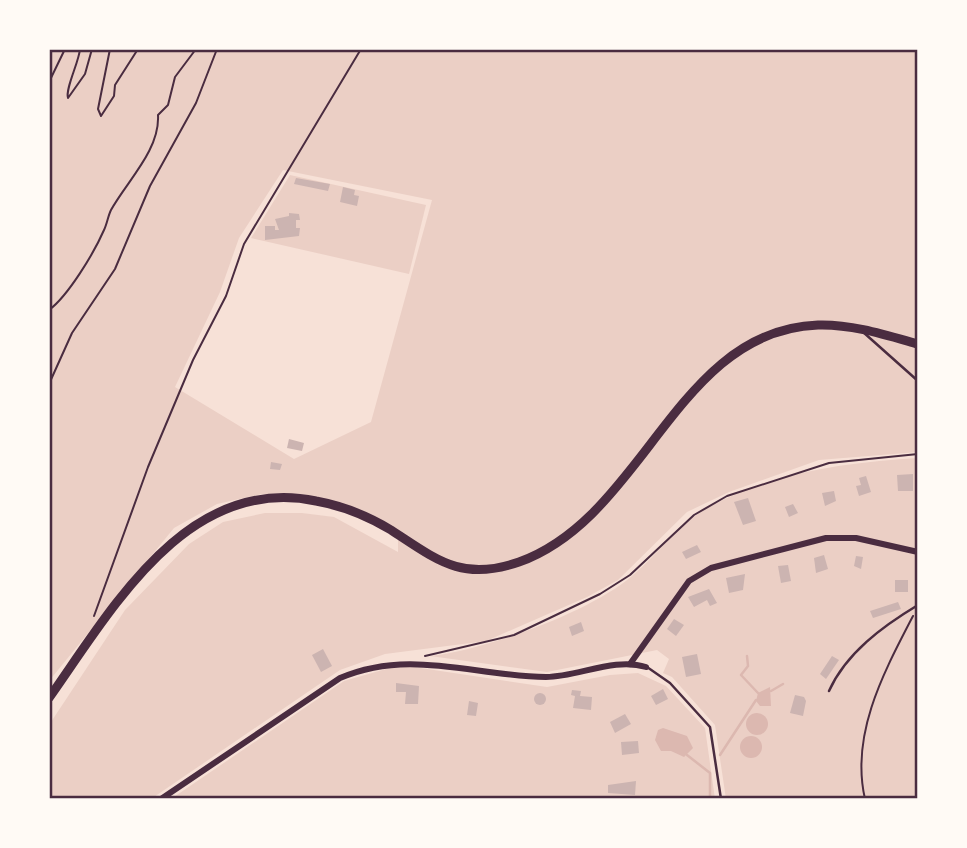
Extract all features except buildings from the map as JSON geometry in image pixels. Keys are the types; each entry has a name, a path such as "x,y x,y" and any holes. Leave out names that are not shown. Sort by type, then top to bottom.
{"main road":[{"path":"49,698 131,585 180,536 213,514 255,499 293,497 348,510 389,529 437,560 459,569 482,570 519,562 557,543 584,523 615,491 707,377 741,349 790,328 819,325 861,329 918,344"}],"street":[{"path":"629,664 689,581 711,568 826,538 856,538 918,552"},
{"path":"161,799 340,678 382,664 406,663 547,677 629,664 646,667"}],"lane":[{"path":"861,329 869,341 918,380"},
{"path":"829,691 845,662 892,621 918,605"},
{"path":"646,667 670,682 710,727 720,799"}],"path":[{"path":"49,82 65,49"},
{"path":"80,49 78,67 67,91 68,98 85,74 92,49"},
{"path":"110,49 98,109 101,116 114,96 115,85 138,49"},
{"path":"49,310 64,297 100,237 110,211 150,147 158,127 158,115 168,106 175,77 196,49"},
{"path":"49,384 72,333 115,268 150,186 197,103 217,49"},
{"path":"97,631 94,616 148,467 193,360 226,296 244,244 361,49"},
{"path":"406,663 514,635 600,594 630,575 700,510 727,496 836,462 918,454"},
{"path":"865,799 861,764 869,716 918,605"}],"shaded area":[{"path":"49,49 918,49 918,452 819,460 729,492 687,512 618,580 587,597 486,641 385,654 340,670 151,799 49,799 49,725 125,610 189,544 223,522 265,513 302,513 334,517 398,552 398,531 306,497 262,494 217,504 174,528 49,681","holes":["283,170 432,200 371,422 294,459 175,387 220,292 239,238"]},
{"path":"290,175 426,205 409,274 251,238"},
{"path":"918,458 918,799 726,799 715,725 672,677 663,673 669,659 657,650 547,672 430,656 507,638 591,603 632,576 696,515 731,496 810,471"},
{"path":"393,667 414,667 547,687 610,675 638,673 666,686 705,728 715,799 171,799 344,681"},
{"path":"770,687 771,706 760,706 756,701 758,693"},
{"path":"757,713 767,720 768,724 761,734 757,735 747,728 746,724 753,714"},
{"path":"663,728 687,736 693,748 684,757 671,751 661,751 655,740 658,730"},
{"path":"751,736 759,739 762,747 759,755 751,758 743,755 740,747 743,739"}],"waterway":[{"path":"747,656 748,666 741,675 758,693"},
{"path":"771,691 783,684"},
{"path":"720,755 756,700"},
{"path":"687,755 710,773 710,799"}]}
